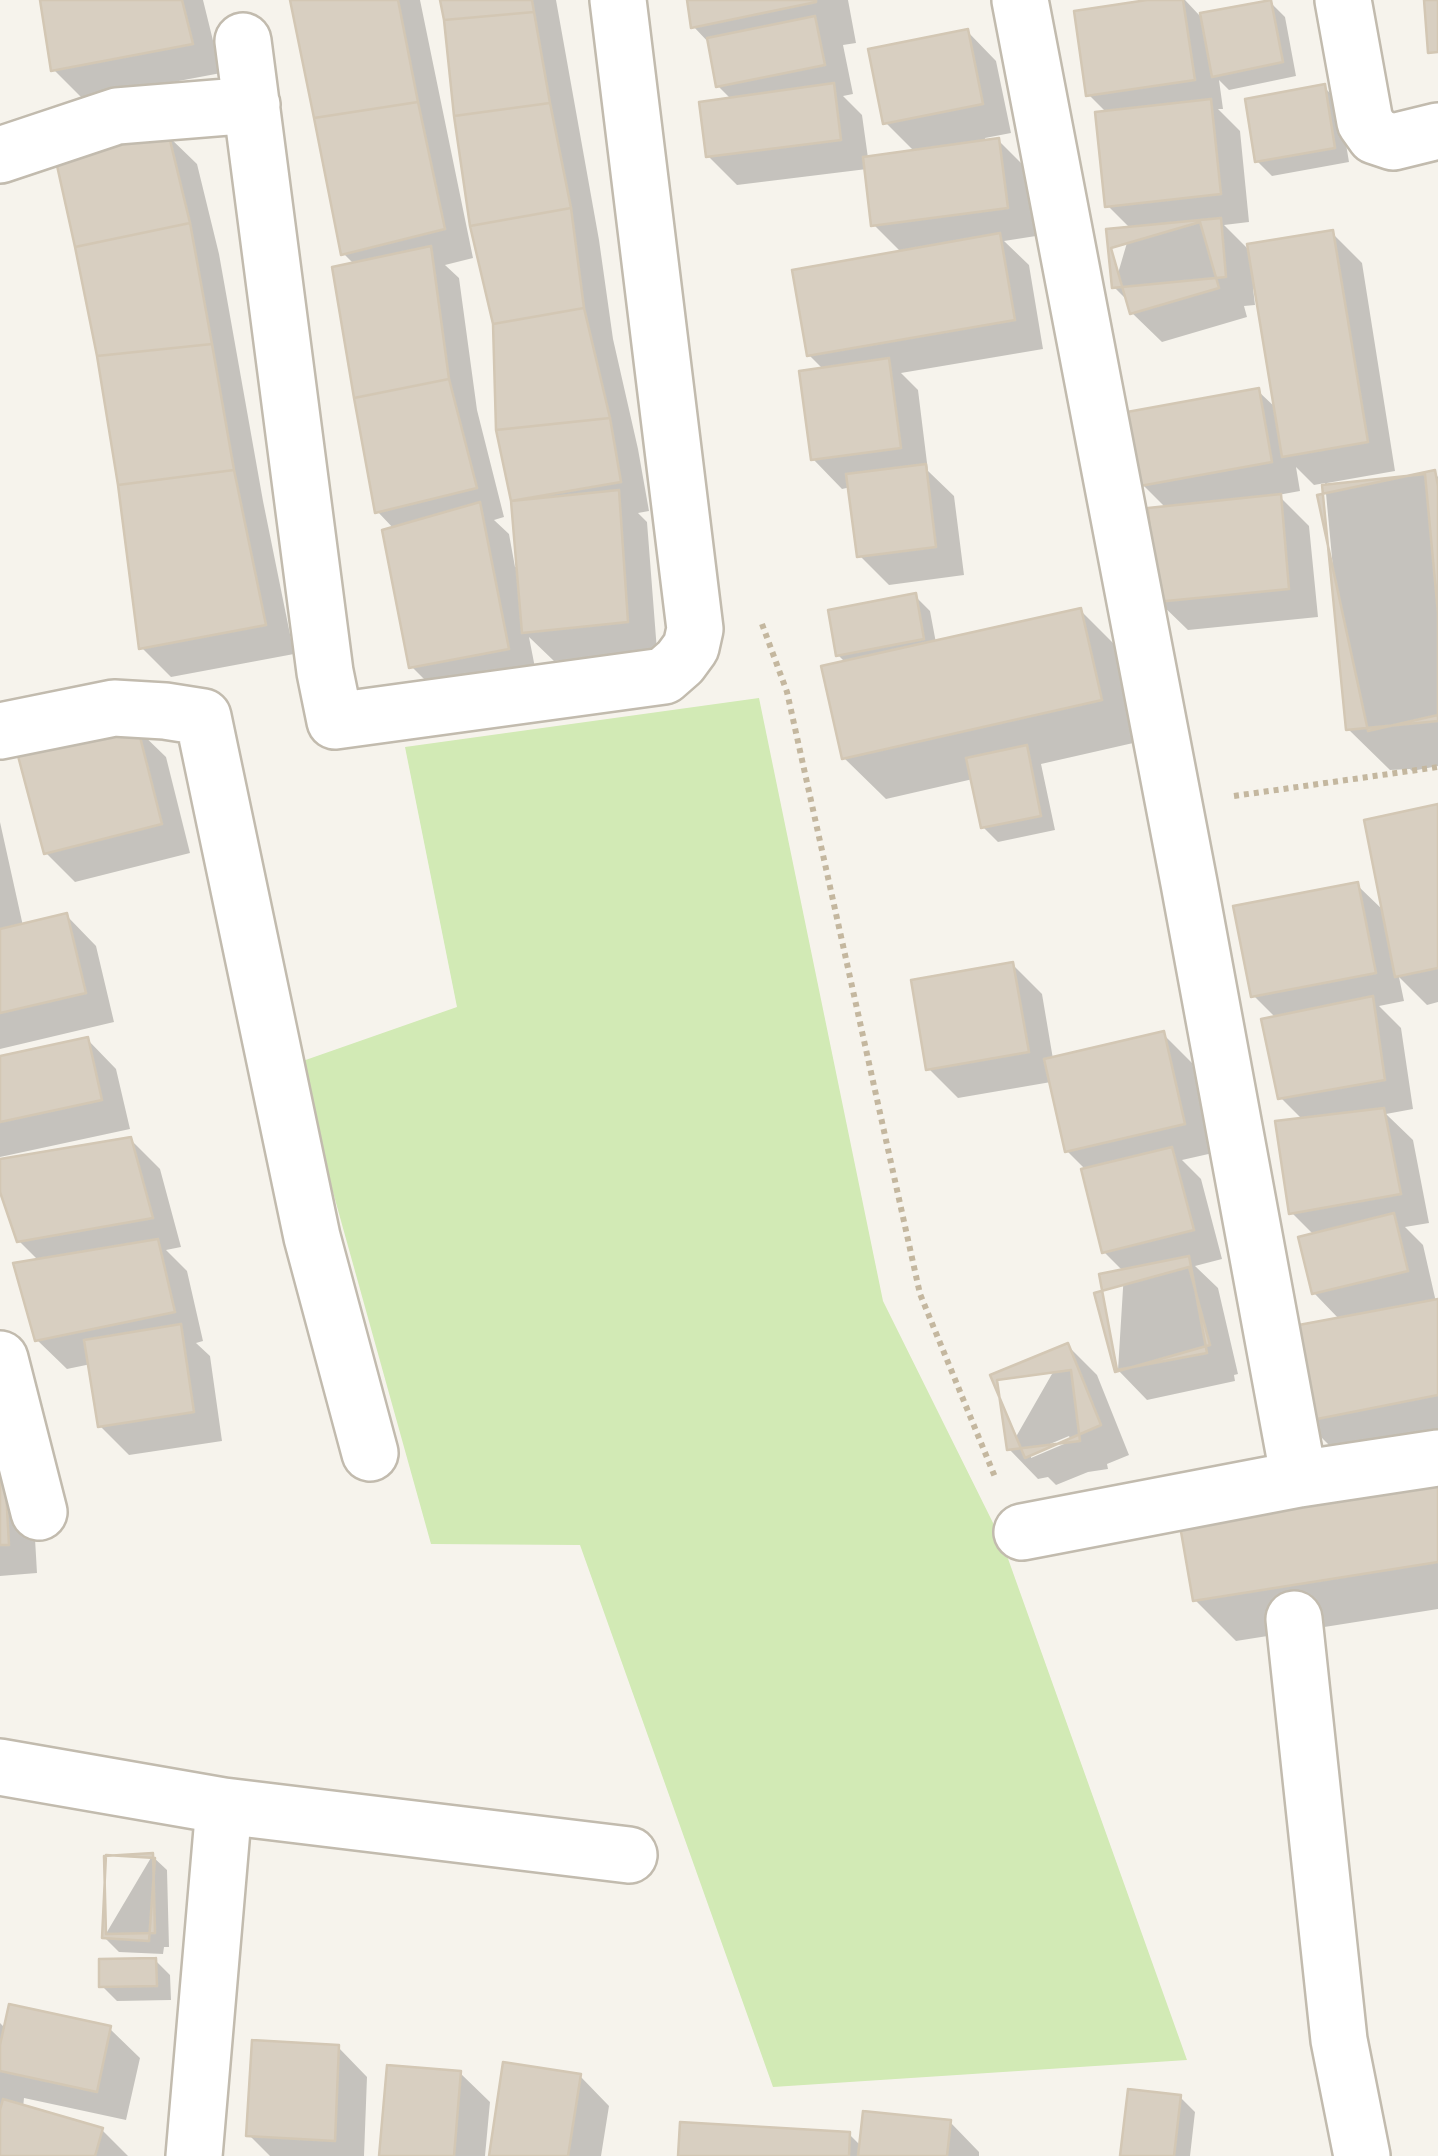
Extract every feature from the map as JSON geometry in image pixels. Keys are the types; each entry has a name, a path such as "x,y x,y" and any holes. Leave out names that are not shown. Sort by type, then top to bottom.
{"street":[{"path":"243,41 325,672 335,721 664,676 691,648 695,629 618,0"},
{"path":"1020,0 1299,1479"},
{"path":"1343,0 1366,122 1375,136 1393,142 1438,131"},
{"path":"0,155 117,116 252,104"},
{"path":"0,730 114,708 203,717 312,1236 370,1453"},
{"path":"0,1360 39,1512"},
{"path":"1022,1532 1299,1479 1438,1458"},
{"path":"1294,1619 1339,2040 1362,2156"},
{"path":"0,1767 224,1806 629,1855"},
{"path":"194,2156 224,1806"}],"path":[{"path":"788,692 920,1294 988,1461 1022,1532"},
{"path":"1174,804 1438,767"}],"green space":[{"path":"759,698 883,1301 1001,1539 1187,2060 773,2087 580,1545 431,1544 297,1063 457,1007 405,747"}],"building":[{"path":"40,0 182,0 193,44 51,71"},
{"path":"290,0 398,0 418,102 314,118"},
{"path":"440,0 532,0 534,12 444,20"},
{"path":"687,0 816,0 816,2 691,28"},
{"path":"1147,0 1183,0 1195,80 1086,96 1074,11"},
{"path":"1271,0 1283,62 1212,77 1200,13"},
{"path":"1424,0 1438,0 1438,52 1428,53"},
{"path":"534,12 550,103 454,116 444,20"},
{"path":"815,16 825,65 716,87 707,38"},
{"path":"968,29 983,104 883,124 868,49"},
{"path":"834,83 841,140 706,157 699,102"},
{"path":"1325,84 1335,148 1255,162 1245,99"},
{"path":"1211,99 1221,194 1105,207 1095,112"},
{"path":"418,102 445,229 341,255 314,118"},
{"path":"550,103 571,208 470,226 454,116"},
{"path":"168,132 190,223 75,247 54,152"},
{"path":"999,138 1008,208 871,226 863,157"},
{"path":"571,208 584,308 493,324 470,226"},
{"path":"1221,218 1226,277 1112,288 1106,229"},
{"path":"1200,222 1219,288 1130,314 1111,248"},
{"path":"190,223 212,344 97,356 75,247"},
{"path":"1333,230 1368,442 1282,457 1247,244"},
{"path":"1000,233 1015,320 807,356 792,270"},
{"path":"431,246 449,379 354,398 332,267"},
{"path":"584,308 610,418 496,430 493,324"},
{"path":"212,344 234,470 118,485 97,356"},
{"path":"889,358 901,448 811,460 799,371"},
{"path":"449,379 477,488 375,513 354,398"},
{"path":"1259,388 1272,462 1140,486 1127,412"},
{"path":"610,418 621,482 511,501 496,430"},
{"path":"926,464 936,547 857,557 846,474"},
{"path":"234,470 266,625 139,649 118,485"},
{"path":"1435,470 1438,715 1368,731 1317,495"},
{"path":"1425,474 1438,613 1438,721 1346,730 1322,485"},
{"path":"619,490 628,622 522,633 511,501"},
{"path":"1281,494 1289,589 1156,602 1148,508"},
{"path":"480,502 509,649 409,668 382,530"},
{"path":"916,593 924,639 836,656 828,610"},
{"path":"1081,608 1102,700 842,759 821,666"},
{"path":"137,725 162,824 44,854 18,756"},
{"path":"1027,745 1041,816 981,828 966,758"},
{"path":"1438,804 1438,968 1395,977 1364,820"},
{"path":"1358,882 1376,973 1251,997 1233,906"},
{"path":"67,913 86,993 0,1013 0,929"},
{"path":"1013,962 1029,1052 926,1070 911,980"},
{"path":"1373,996 1385,1080 1278,1099 1261,1019"},
{"path":"1164,1031 1185,1124 1065,1152 1044,1059"},
{"path":"88,1037 102,1100 0,1122 0,1056"},
{"path":"1384,1108 1401,1194 1289,1214 1275,1121"},
{"path":"131,1137 153,1218 17,1242 0,1192 0,1159"},
{"path":"1172,1147 1194,1230 1102,1253 1081,1169"},
{"path":"1394,1213 1408,1271 1312,1294 1298,1237"},
{"path":"158,1239 175,1312 35,1341 13,1263"},
{"path":"1189,1256 1207,1353 1117,1370 1099,1274"},
{"path":"1189,1267 1210,1345 1115,1372 1094,1293"},
{"path":"1438,1299 1438,1395 1302,1422 1288,1327"},
{"path":"181,1324 194,1412 98,1427 84,1340"},
{"path":"1068,1343 1101,1425 1025,1458 990,1375"},
{"path":"1071,1370 1080,1441 1007,1450 997,1380"},
{"path":"0,1472 5,1472 9,1545 0,1545"},
{"path":"1438,1478 1438,1562 1193,1601 1179,1520"},
{"path":"153,1853 155,1933 106,1934 104,1856"},
{"path":"106,1855 155,1858 149,1941 102,1938"},
{"path":"156,1958 157,1986 99,1987 99,1959"},
{"path":"9,2004 111,2026 97,2092 0,2071 0,2045"},
{"path":"252,2040 339,2045 335,2141 246,2136"},
{"path":"503,2062 581,2074 568,2156 489,2156"},
{"path":"387,2065 461,2071 454,2156 379,2156"},
{"path":"1128,2089 1181,2095 1174,2156 1120,2156"},
{"path":"3,2099 103,2128 95,2156 0,2156"},
{"path":"863,2111 951,2120 947,2156 858,2156"},
{"path":"680,2122 850,2132 849,2156 678,2156"}]}
